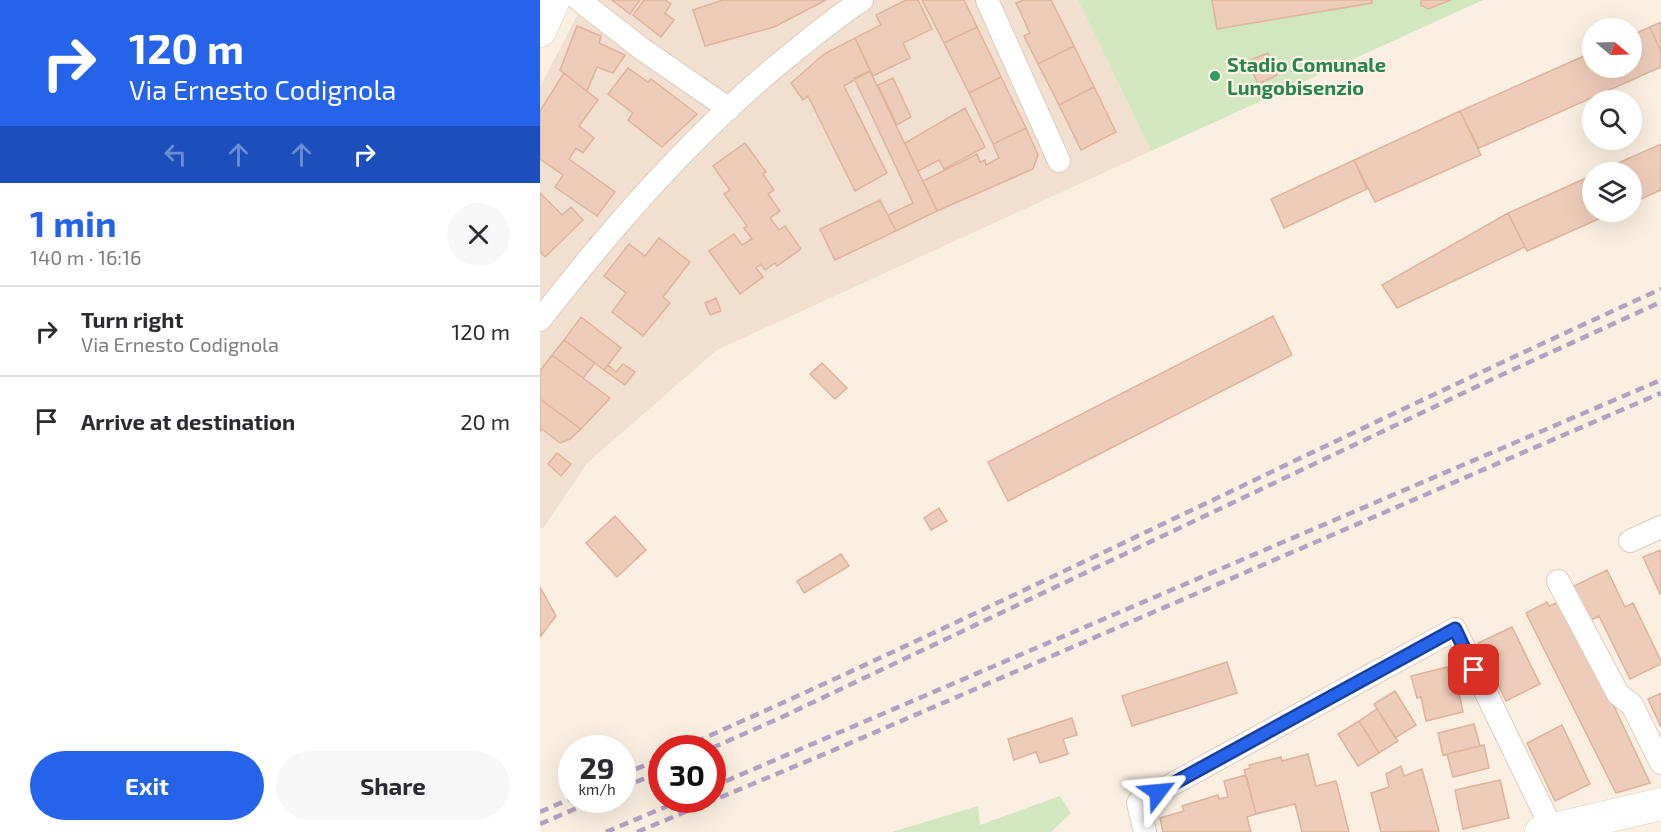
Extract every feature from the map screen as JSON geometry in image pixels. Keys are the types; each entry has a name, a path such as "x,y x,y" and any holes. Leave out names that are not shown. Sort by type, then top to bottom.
{"main road":[{"path":"540,31 554,0"},
{"path":"1547,831 1661,804"}],"street":[{"path":"579,0 642,49 729,109"},
{"path":"540,320 616,226 687,149 768,72 862,0"},
{"path":"987,0 1059,161"},
{"path":"1630,541 1661,527"},
{"path":"1558,581 1618,694 1632,705 1661,763"},
{"path":"1145,832 1138,803 1455,629 1547,831"}],"shaded area":[{"path":"585,0 1078,0 1151,151 717,350 587,463 544,527 540,529 540,87"}],"green space":[{"name":"Stadio Comunale Lungobisenzio","path":"1078,0 1483,0 1151,151"},
{"path":"1060,796 1071,813 1051,832 892,832 978,806 980,825"}],"building":[{"path":"612,0 640,0 630,14"},
{"path":"644,0 665,0 671,4 665,13 674,20 661,37 633,15"},
{"path":"723,0 826,0 774,27 705,46 693,10"},
{"path":"906,0 918,0 932,29 903,43 910,58 873,76 855,38 881,25 876,15"},
{"path":"922,0 964,0 977,27 944,43"},
{"path":"1023,0 1051,0 1074,46 1038,64 1024,36 1030,33 1016,3"},
{"path":"1212,0 1372,0 1372,3 1217,29"},
{"path":"1421,0 1451,0 1428,9 1421,5"},
{"path":"1661,22 1661,52 1650,27"},
{"path":"577,26 601,36 599,43 625,55 613,73 597,67 587,91 560,70"},
{"path":"977,27 1001,77 969,93 944,43"},
{"path":"1650,27 1661,52 1661,67 1642,75 1642,31"},
{"path":"855,38 870,71 844,86 887,173 855,191 808,96 803,100 791,83 824,54"},
{"path":"1074,46 1094,87 1059,105 1038,64"},
{"path":"1268,53 1277,75 1258,84 1248,61"},
{"path":"1582,57 1582,78 1636,78 1609,90 1582,90 1582,102 1479,148 1460,111"},
{"path":"628,68 648,82 651,79 697,114 662,147 628,120 633,113 608,94"},
{"path":"870,71 937,211 896,231 888,215 913,203 854,78"},
{"path":"564,73 598,100 579,126 594,138 583,153 576,148 569,159 615,192 597,216 555,187 563,175 540,159 540,111"},
{"path":"1001,77 1026,128 993,144 969,93"},
{"path":"893,78 911,117 897,125 878,85"},
{"path":"1094,87 1116,132 1081,150 1059,105"},
{"path":"965,108 985,147 944,169 939,160 918,171 905,143"},
{"path":"1460,111 1481,155 1375,202 1354,160"},
{"path":"1026,128 1038,155 1033,169 937,211 923,181 977,154 980,162 985,160 986,165 999,158 993,144"},
{"path":"745,143 766,172 763,174 774,190 768,194 780,211 770,218 779,230 785,226 801,249 777,266 775,263 765,270 761,264 756,268 763,277 740,294 709,251 734,234 742,245 752,239 744,228 747,226 724,194 730,190 713,166"},
{"path":"1661,144 1661,190 1642,199 1642,162 1620,162"},
{"path":"1354,160 1367,189 1284,228 1271,199"},
{"path":"1582,180 1582,222 1592,222 1527,251 1508,213"},
{"path":"540,193 562,215 571,207 583,220 545,257 540,251"},
{"path":"880,200 896,231 835,260 820,229"},
{"path":"1508,213 1525,247 1397,308 1382,285"},
{"path":"659,238 690,262 663,297 670,303 643,336 612,312 626,293 604,276 629,244 645,256"},
{"path":"716,298 721,311 710,315 705,303"},
{"path":"1273,316 1292,355 1008,501 988,462"},
{"path":"581,317 621,348 604,370 564,340"},
{"path":"564,340 595,363 583,378 552,355"},
{"path":"552,355 610,398 581,429 540,399 540,371"},
{"path":"822,363 847,388 835,399 810,374"},
{"path":"623,364 635,372 625,385 604,370 608,365 616,372"},
{"path":"540,399 581,429 570,439 560,443 542,429 540,432"},
{"path":"557,453 571,464 561,476 548,464"},
{"path":"939,508 947,521 931,530 924,518"},
{"path":"615,516 646,550 617,577 586,543"},
{"path":"1661,550 1661,593 1660,594 1643,557"},
{"path":"841,554 849,566 804,593 797,581"},
{"path":"1607,570 1625,607 1633,603 1661,661 1661,664 1630,679 1599,616 1589,621 1572,587"},
{"path":"540,587 556,616 540,637"},
{"path":"1564,600 1650,783 1616,793 1526,613 1547,602 1549,606"},
{"path":"1512,627 1540,684 1506,701 1478,643"},
{"path":"1227,662 1237,693 1132,726 1122,696"},
{"path":"1447,667 1452,689 1458,688 1463,712 1426,721 1421,697 1417,698 1411,676"},
{"path":"1395,691 1416,725 1395,738 1374,704"},
{"path":"1661,693 1661,727 1648,699"},
{"path":"1377,709 1398,741 1379,753 1359,721"},
{"path":"1072,718 1077,735 1063,739 1068,754 1040,763 1036,752 1014,760 1008,739"},
{"path":"1359,721 1379,753 1358,766 1338,734"},
{"path":"1474,724 1480,746 1443,755 1438,733"},
{"path":"1562,725 1590,784 1555,801 1527,743"},
{"path":"1484,745 1489,768 1453,777 1447,754"},
{"path":"1308,754 1316,786 1336,781 1349,832 1302,832 1295,804 1256,814 1244,770 1250,768 1249,765 1281,757 1282,761"},
{"path":"1401,766 1404,776 1422,769 1439,831 1381,832 1371,793 1389,787 1386,774"},
{"path":"1246,775 1256,814 1247,817 1251,832 1163,832 1160,818 1184,811 1182,806 1218,795 1219,799 1228,797 1224,781"},
{"path":"1500,780 1509,818 1463,829 1455,790"}],"railway":[{"path":"711,735 928,636 1661,289"},
{"path":"726,742 1497,377 1661,302"},
{"path":"726,781 1661,380"},
{"path":"637,832 827,753 1661,393"},
{"path":"636,769 648,764"},
{"path":"636,782 648,777"},
{"path":"540,812 558,804"},
{"path":"540,824 566,813"},
{"path":"606,832 651,813"}],"place":[{"name":"Stadio Comunale Lungobisenzio","path":"1215,76"}],"route":[{"path":"1158,792 1455,629 1474,670"}]}
